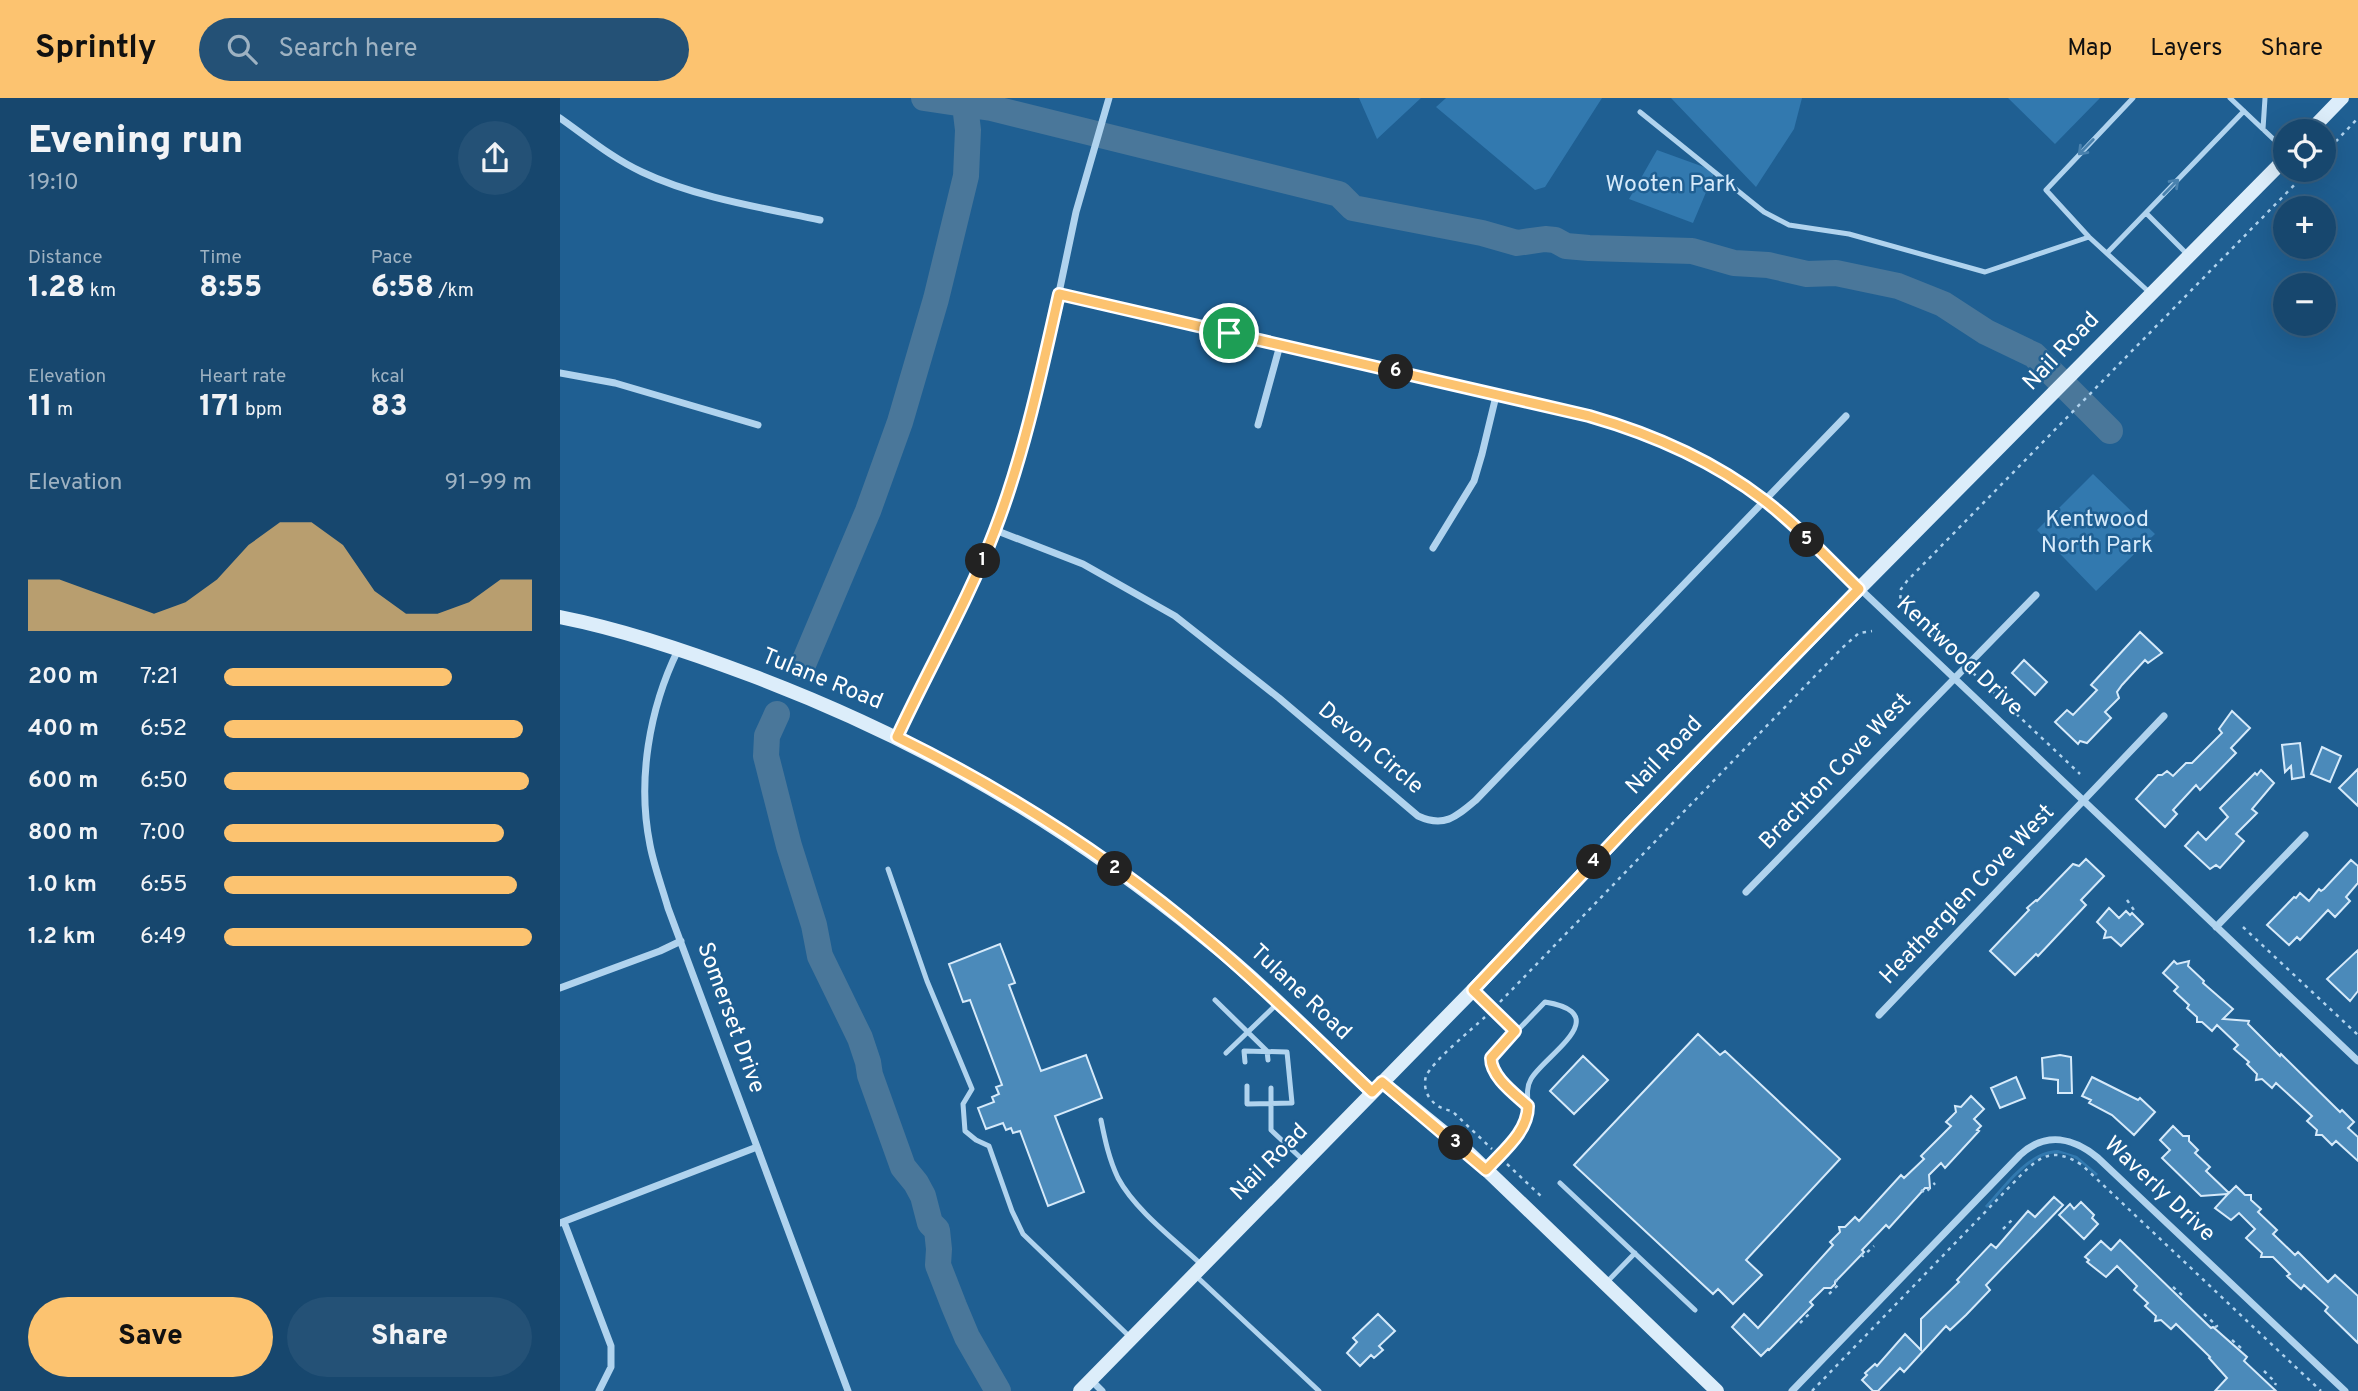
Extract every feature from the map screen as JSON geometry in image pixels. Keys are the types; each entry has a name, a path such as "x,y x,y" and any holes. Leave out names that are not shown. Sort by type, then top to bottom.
{"street":[{"path":"897,737 982,564 1019,463 1087,170 1109,98"},
{"path":"2322,119 2342,98"},
{"path":"560,118 617,158 677,187 820,220"},
{"name":"Nail Road","path":"1086,1386 1859,589 2273,171"},
{"name":"Kentwood Drive","path":"1059,294 1589,416 1656,438 1711,465 1764,500 2358,1061"},
{"path":"1258,425 1280,345"},
{"path":"560,373 615,383 758,425"},
{"path":"1433,548 1474,481 1496,396"},
{"name":"Devon Circle","path":"995,530 1083,564 1175,616 1279,698 1419,816 1440,822 1455,817 1476,800 1846,416"},
{"name":"Brachton Cove West","path":"1746,892 2036,595"},
{"name":"Tulane Road","path":"560,617 678,649 812,698 897,737 979,780 1088,849 1207,939 1377,1087 1486,1170 1717,1391"},
{"name":"Somerset Drive","path":"678,649 652,726 647,754 645,796 653,859 681,942 848,1391"},
{"name":"Heatherglen Cove West","path":"1879,1015 2164,716"},
{"path":"2216,927 2305,835"},
{"path":"560,988 681,942"},
{"path":"2351,1055 2358,1047"},
{"name":"Waverly Drive","path":"1792,1391 2020,1155 2041,1143 2058,1140 2085,1147 2098,1158 2345,1391"},
{"path":"599,1391 611,1367 611,1346 562,1222 757,1147"},
{"path":"1086,1386 1102,1391"}],"lane":[{"path":"2133,98 2046,190 2089,237 2151,294"},
{"path":"2230,98 2273,138"},
{"path":"2263,129 2265,98"},
{"path":"2106,253 2244,111"},
{"path":"1640,112 1765,212 1789,225 1849,233 1986,272 2089,237"},
{"path":"2146,213 2189,256"},
{"path":"888,869 926,981 972,1089 963,1104 965,1131 989,1146 1023,1234 1131,1338"},
{"path":"1473,990 1515,1031"},
{"path":"1215,1000 1267,1051 1268,1060"},
{"path":"1486,1170 1528,1120 1528,1106 1527,1094 1530,1080 1571,1037 1576,1023 1572,1013 1560,1004 1545,1002 1491,1058 1491,1066 1500,1079 1528,1106"},
{"path":"1226,1053 1278,1003"},
{"path":"1245,1062 1244,1051 1287,1052 1292,1103 1247,1104 1247,1086"},
{"path":"1271,1088 1271,1130 1304,1161"},
{"path":"1101,1120 1108,1153 1119,1180 1148,1216 1198,1269 1319,1391"},
{"path":"1560,1183 1695,1310"},
{"path":"1605,1284 1634,1253"}],"path":[{"path":"2336,141 2358,118"},
{"path":"2080,774 1903,608 1899,596 1901,589 2297,182"},
{"path":"1544,1198 1452,1111 1443,1110 1431,1100 1427,1095 1425,1081 1431,1068 1493,1009 1842,648 1859,632 1872,631"},
{"path":"2127,900 2136,913"},
{"path":"2244,927 2358,1035"},
{"path":"1812,1391 2027,1169 2042,1158 2057,1155 2066,1156 2082,1165 2320,1391"},
{"path":"1921,1190 1925,1193 1935,1183"},
{"path":"2003,1229 2012,1220 2014,1222"},
{"path":"1861,1254 1863,1256 1874,1246"},
{"path":"1829,1294 1839,1284 1835,1280"},
{"path":"2173,1287 2182,1298"},
{"path":"1800,1323 1810,1313 1807,1311"},
{"path":"2204,1314 2217,1326 2214,1328"},
{"path":"2232,1340 2242,1349"},
{"path":"2264,1371 2275,1385"}],"green space":[{"path":"1359,98 1421,98 1377,139"},
{"path":"1446,98 1602,98 1545,187 1535,190 1436,107"},
{"path":"1671,98 1802,98 1794,129 1756,187"},
{"path":"2008,98 2100,98 2055,144"},
{"name":"Wooten Park","path":"1657,150 1715,171 1693,223 1629,199"},
{"name":"Kentwood North Park","path":"2093,474 2155,534 2096,591 2037,530"},
{"path":"2058,1150 2077,1156 2098,1174 2096,1176 2070,1156 2058,1153 2046,1155 2024,1169 1987,1208 1985,1206 2009,1179 2036,1156"}],"building":[{"path":"2140,632 2162,653 2148,663 2145,660 2122,685 2117,692 2119,698 2105,712 2111,718 2087,743 2080,741 2078,744 2055,722 2067,710 2073,715 2097,690 2091,685"},
{"path":"2024,660 2047,682 2035,695 2012,673"},
{"path":"2232,711 2250,728 2231,748 2236,753 2200,790 2196,785 2173,810 2177,814 2165,827 2136,799 2158,775 2167,771 2173,776 2186,763 2192,763 2222,733 2219,729"},
{"path":"2300,743 2304,777 2292,779 2291,766 2285,772 2282,745"},
{"path":"2322,747 2341,756 2330,782 2311,774"},
{"path":"2358,769 2358,806 2339,788"},
{"path":"2261,770 2274,783 2252,809 2257,813 2236,834 2244,841 2220,868 2216,865 2210,869 2185,846 2198,832 2206,840 2228,817 2220,808"},
{"path":"2086,859 2104,876 2081,900 2086,905 2038,956 2036,954 2015,975 1990,951 2029,910 2027,908 2073,864 2079,866"},
{"path":"2351,860 2358,866 2358,883 2346,897 2350,901 2335,917 2328,910 2300,940 2297,937 2289,945 2267,925 2300,893 2309,901"},
{"path":"2109,908 2119,918 2126,911 2130,915 2132,913 2143,924 2121,946 2111,937 2104,938 2106,931 2097,922"},
{"path":"1000,944 1015,983 1009,985 1041,1071 1086,1055 1102,1098 1055,1116 1084,1192 1048,1206 1020,1131 1013,1133 1011,1128 1006,1130 1003,1123 986,1129 978,1108 994,1102 992,1097 999,1094 996,1087 1002,1085 970,1000 963,1002 949,964"},
{"path":"2358,950 2358,991 2350,1001 2327,979"},
{"path":"2174,961 2177,964 2189,961 2188,966 2203,983 2233,1009 2223,1019 2249,1021 2248,1024 2280,1056 2281,1054 2340,1112 2342,1110 2354,1122 2348,1128 2358,1137 2358,1161 2336,1141 2332,1145 2322,1135 2316,1135 2317,1130 2307,1121 2312,1116 2276,1083 2272,1088 2262,1079 2256,1080 2257,1074 2247,1064 2249,1062 2234,1049 2238,1045 2217,1025 2212,1031 2202,1022 2197,1022 2197,1017 2187,1008 2189,1005 2174,991 2178,987 2163,973"},
{"path":"1698,1034 1720,1055 1725,1051 1840,1159 1746,1260 1762,1275 1733,1304 1718,1289 1713,1294 1574,1165"},
{"path":"2060,1055 2071,1057 2072,1093 2058,1093 2058,1080 2043,1078 2042,1058"},
{"path":"1583,1056 1608,1080 1574,1114 1550,1091"},
{"path":"2016,1077 2025,1098 2000,1108 1991,1088"},
{"path":"2092,1077 2138,1100 2140,1098 2155,1112 2134,1135 2112,1115 2089,1103 2091,1100 2082,1096"},
{"path":"1971,1096 1984,1109 1974,1119 1981,1126 1977,1130 1979,1131 1945,1168 1941,1163 1929,1175 1930,1188 1925,1188 1889,1228 1886,1225 1835,1284 1831,1288 1824,1288 1810,1302 1813,1305 1761,1356 1732,1327 1744,1314 1758,1328 1833,1245 1830,1242 1840,1232 1839,1227 1845,1227 1855,1217 1859,1221 1901,1175 1904,1178 1924,1159 1921,1156 1951,1126 1946,1122 1956,1112 1955,1106 1961,1107"},
{"path":"2173,1126 2183,1136 2189,1136 2189,1141 2198,1150 2195,1153 2210,1167 2206,1171 2229,1193 2236,1186 2245,1195 2251,1195 2251,1200 2261,1209 2258,1212 2277,1230 2273,1234 2295,1255 2298,1252 2328,1282 2335,1275 2358,1296 2358,1343 2325,1311 2328,1307 2304,1285 2301,1289 2273,1257 2261,1257 2262,1253 2246,1238 2255,1229 2239,1213 2231,1220 2215,1208 2228,1194 2201,1196 2162,1158 2170,1150 2160,1140"},
{"path":"2054,1197 2063,1205 1986,1285 1990,1290 1950,1330 1946,1326 1904,1372 1900,1368 1878,1391 1873,1391 1862,1380 1867,1375 1865,1373 1875,1364 1877,1366 1905,1334 1921,1350 1921,1319 1959,1282 1957,1280 1991,1244 1996,1248 2028,1211 2035,1217"},
{"path":"2081,1202 2094,1215 2092,1218 2098,1224 2084,1239 2059,1215 2070,1204 2074,1209"},
{"path":"2120,1240 2211,1328 2247,1357 2244,1361 2276,1391 2215,1391 2227,1378 2210,1357 2176,1324 2171,1329 2161,1320 2155,1321 2156,1316 2145,1306 2148,1303 2134,1290 2137,1286 2117,1266 2106,1277 2087,1262 2089,1260 2085,1257 2101,1241 2111,1250"},
{"path":"1378,1314 1395,1331 1379,1346 1383,1350 1374,1358 1371,1355 1360,1366 1347,1353 1357,1342 1353,1338"}],"waterway":[{"path":"924,98 991,108 1339,194 1353,208 1482,233 1517,243 1545,239 1555,240 1566,246 1589,248 1692,251 1734,263 1768,265 1807,274 1836,273 1898,286 1943,304 1986,332 2034,355 2110,431"},
{"path":"802,667 868,511 900,422 936,299 966,176 968,130 965,105"},
{"path":"777,714 767,736 766,756 789,846 814,925 820,956 860,1038 870,1075 903,1167 916,1183 923,1196 930,1223 937,1230 938,1265 954,1306 967,1337 998,1391"}],"route":[{"path":"1059,294 1229,333 1589,416 1656,438 1711,465 1764,500 1859,589 1473,990 1515,1031 1491,1058 1491,1066 1500,1079 1528,1106 1528,1120 1516,1138 1486,1170 1382,1082 1372,1092 1207,939 1088,849 979,780 897,737 982,564 995,530 1019,463 1059,294"}]}
